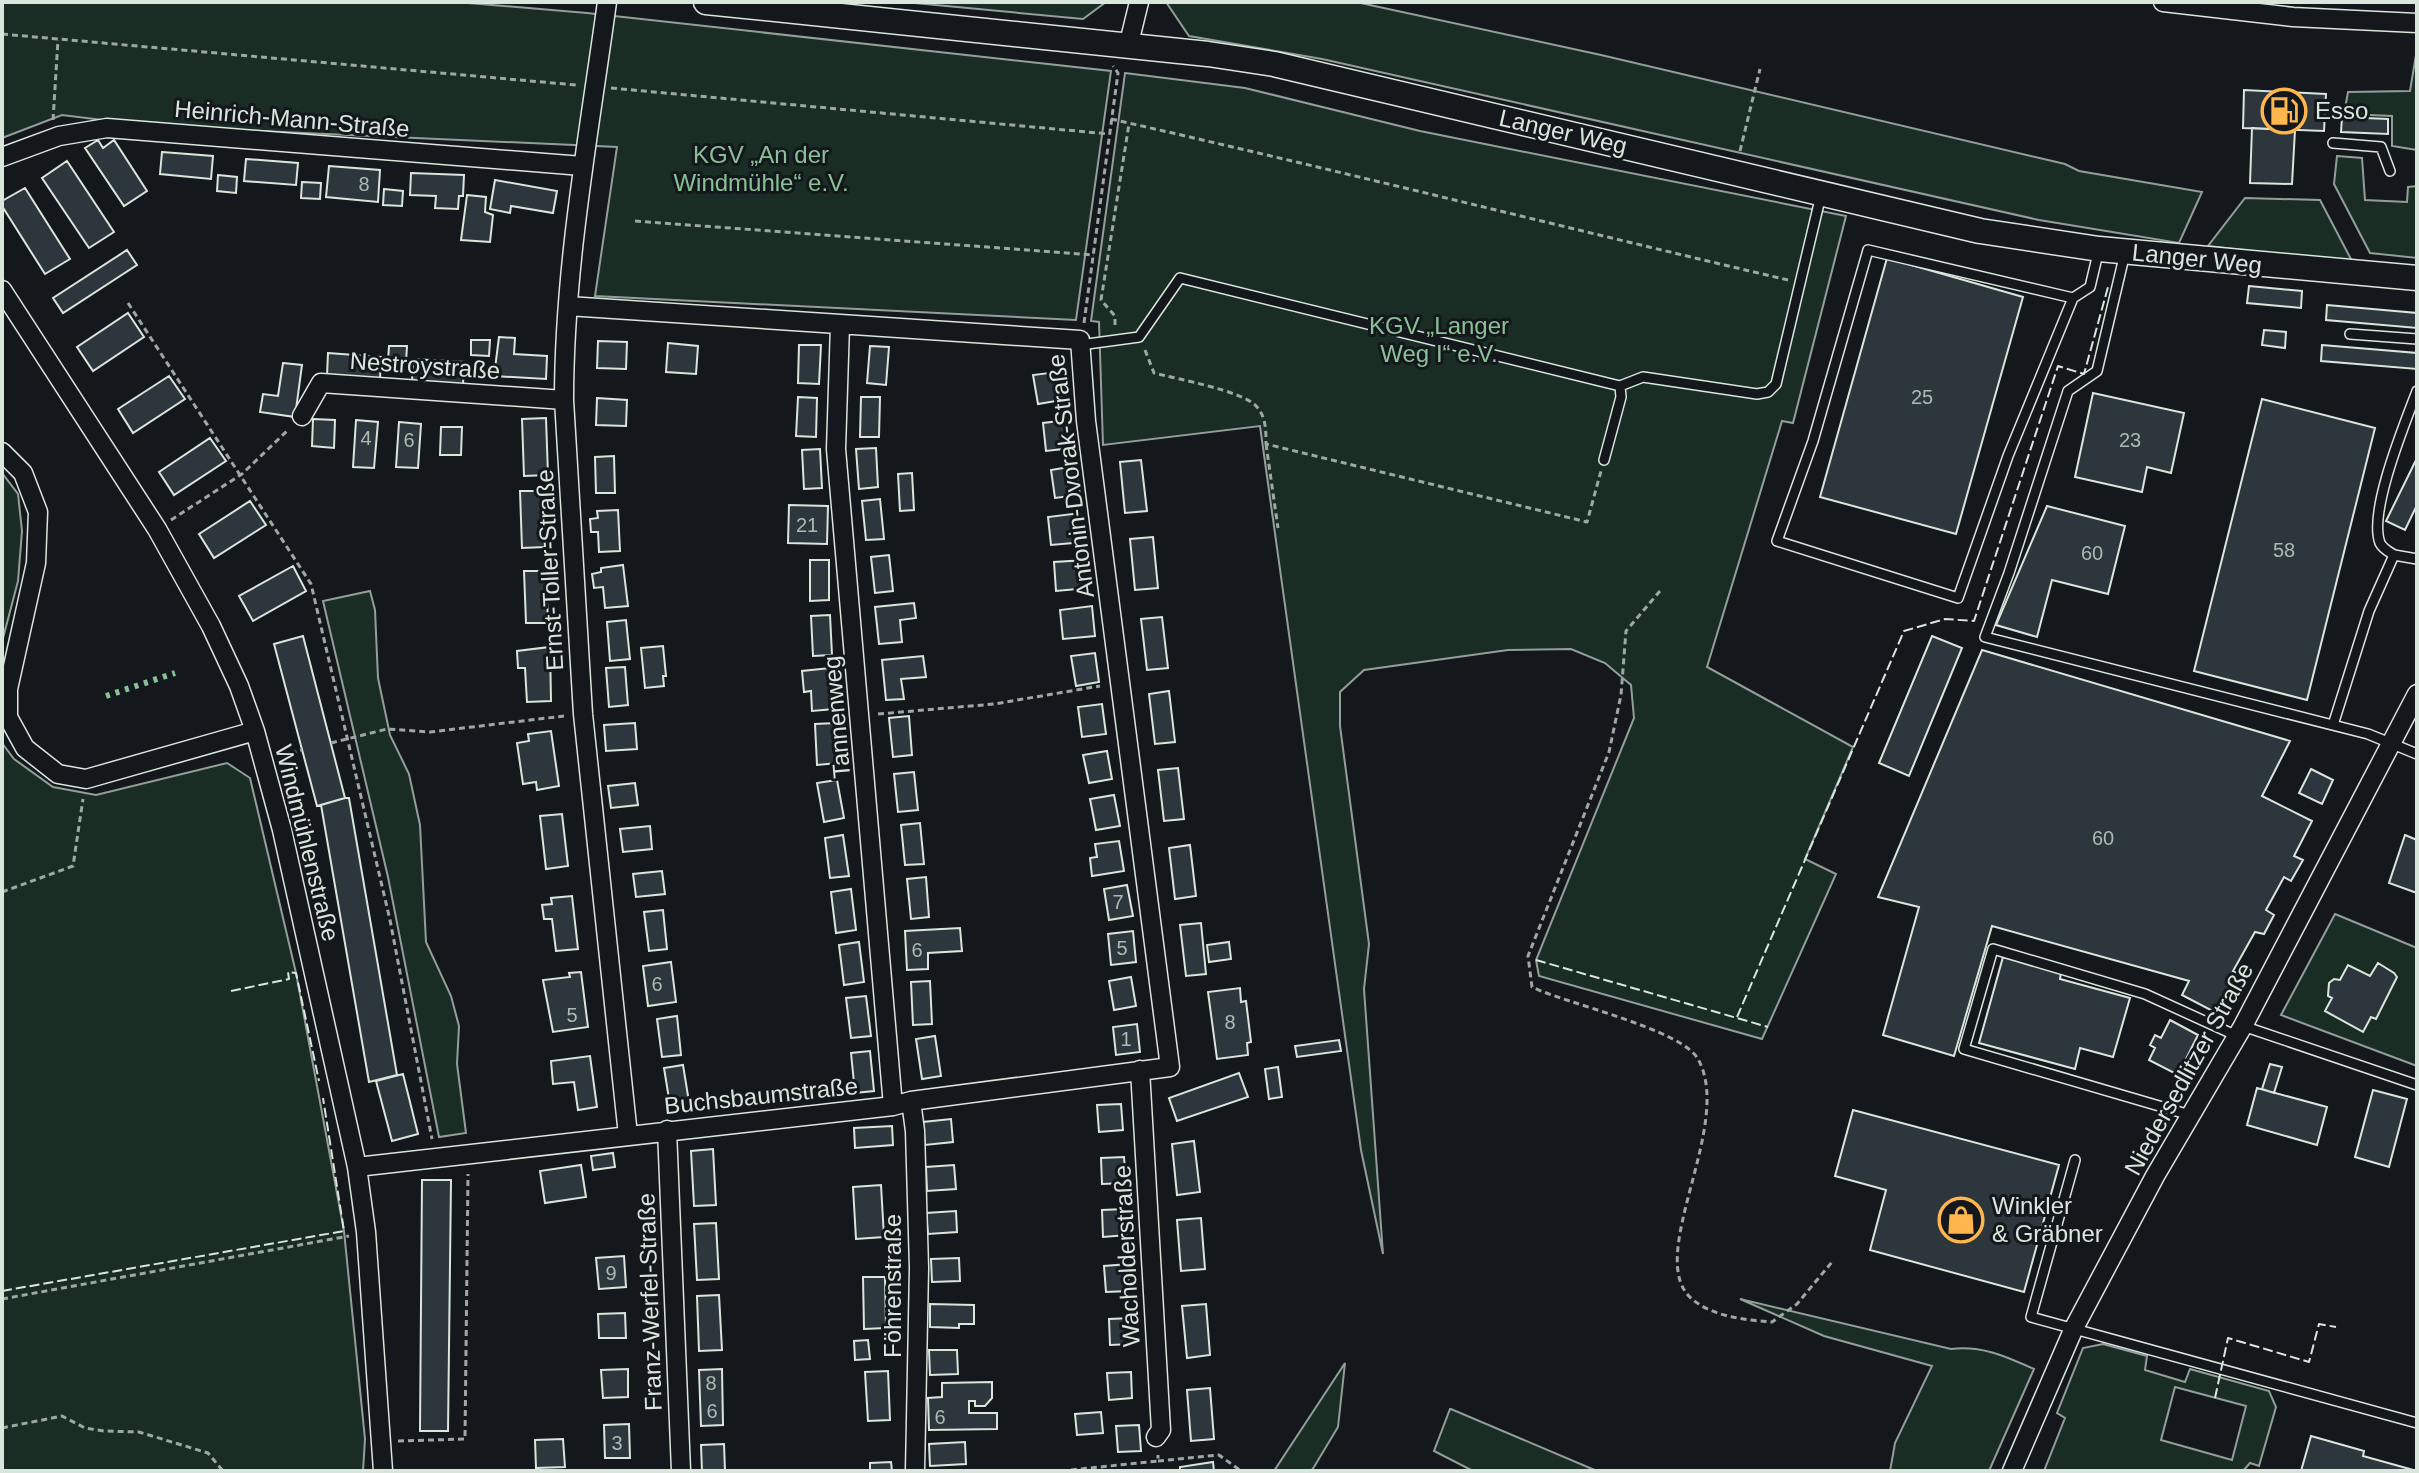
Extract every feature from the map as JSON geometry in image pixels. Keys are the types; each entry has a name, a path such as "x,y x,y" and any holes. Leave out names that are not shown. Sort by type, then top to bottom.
{"main road":[{"name":"Langer Weg","path":"706,2 1208,54 1274,64 1980,231 2125,252 2417,278"}],"street":[{"name":"Ernst-Toller-Straße","path":"607,2 582,166 568,306 564,400 583,714 628,1135"},
{"path":"1128,47 1139,2"},
{"path":"2163,2 2293,17 2412,22 2411,2"},
{"name":"Heinrich-Mann-Straße","path":"2,157 59,136 107,128 582,166"},
{"name":"Windmühlenstraße","path":"2,290 157,529 211,626 239,686 255,731 282,830 357,1167 366,1232 383,1471"},
{"name":"Antonin-Dvorak-Straße","path":"568,306 1080,343 1088,436 1170,1067"},
{"name":"Tannenweg","path":"840,325 836,449 902,1103"},
{"name":"Nestroystraße","path":"302,416 321,383 564,400"},
{"path":"2,452 23,473 38,512 36,563 8,689 8,717 25,748 58,774 86,779 255,731"},
{"name":"Niedersedlitzer Straße","path":"2012,1471 2074,1328 2155,1176 2240,1031 2417,694"},
{"name":"Buchsbaumstraße","path":"357,1167 902,1103 1170,1067"},
{"name":"Wacholderstraße","path":"1140,1070 1161,1430 1156,1437"},
{"name":"Föhrenstraße","path":"902,1103 915,1131 919,1268 915,1471"},
{"name":"Franz-Werfel-Straße","path":"667,1130 681,1471"}],"lane":[{"path":"2333,143 2381,147 2390,171"},
{"path":"1080,343 1139,337 1180,278 1620,386 1643,377 1757,394 1768,392 1776,384 1822,193"},
{"path":"2073,298 1868,250 1813,441 1777,541 1958,598 2008,456 2073,298 2090,287 2099,249"},
{"path":"2125,252 2097,371 2068,391 1985,637 2333,725 2392,742 2417,754"},
{"path":"2350,334 2417,339"},
{"path":"1604,460 1621,397 1620,386"},
{"path":"2417,391 2379,506 2379,539 2384,549 2394,555 2417,559"},
{"path":"2333,725 2369,611 2394,555"},
{"path":"2190,1115 1964,1049 1993,949 2145,994 2240,1031 2417,1085"},
{"path":"2075,1160 2031,1317 2417,1423"}],"path":[{"path":"2,34 1109,134"},
{"path":"53,119 58,40"},
{"path":"1080,343 1118,73 1113,65 1101,64"},
{"path":"1735,173 1760,69"},
{"path":"1111,119 1800,283"},
{"path":"1116,340 1115,316 1101,300 1129,124"},
{"path":"635,221 1094,255"},
{"path":"128,303 311,584 390,920 436,1158"},
{"path":"1139,337 1154,373 1240,396 1257,406 1265,422 1278,528"},
{"path":"157,529 242,474 302,416"},
{"path":"1266,444 1587,522 1604,460"},
{"path":"1660,591 1626,631 1621,695 1609,752 1528,956 1532,987 1665,1033 1697,1057 1708,1093 1705,1133 1677,1245 1676,1272 1690,1298 1720,1314 1772,1322 1797,1304 1832,1262"},
{"path":"861,715 994,704 1120,683"},
{"path":"331,743 387,729 430,732 583,714"},
{"path":"2,892 73,866 86,779"},
{"path":"383,1441 465,1439 468,1154"},
{"path":"2,1299 366,1232"},
{"path":"2,1428 62,1416 85,1428 139,1432 208,1453 223,1471"},
{"path":"1156,1437 1158,1461"},
{"path":"1061,1471 1219,1455 1241,1471"}],"green space":[{"name":"KGV „An der Windmühle“ e.V.","path":"2,2 456,2 587,13 1111,71 1076,320 595,296 617,147 151,126 62,115 2,138"},
{"path":"904,2 1106,2 1083,19"},
{"path":"1166,2 1356,2 1601,55 2065,164 2079,171 2202,192 2179,243 2039,220 1322,59 1189,36"},
{"path":"2417,49 2417,150 2392,146 2392,116 2344,114 2348,92 2410,91"},
{"name":"KGV „Langer Weg I“ e.V.","path":"1125,73 1245,88 1420,131 1846,216 1793,423 1782,421 1707,667 1853,747 1805,859 1836,874 1762,1039 1539,976 1536,960 1634,718 1631,685 1605,663 1571,649 1508,650 1364,670 1340,692 1340,726 1369,944 1364,989 1383,1254 1361,1150 1260,426 1103,445 1099,322 1091,321"},
{"path":"2337,156 2362,158 2365,200 2407,202 2408,187 2417,186 2417,258 2370,253 2334,184"},
{"path":"2245,198 2320,200 2353,263 2208,246"},
{"path":"2,473 18,494 22,531 18,581 2,642"},
{"path":"370,591 375,610 378,678 390,735 409,774 420,825 426,942 451,996 459,1026 457,1064 466,1133 439,1137 388,877 323,601"},
{"path":"2,743 14,759 53,787 96,795 227,763 250,778 296,973 344,1231 365,1439 363,1471 2,1471"},
{"path":"2335,914 2417,948 2417,1066 2281,1015"},
{"path":"1740,1299 1951,1349 1984,1350 2034,1369 1989,1471 1890,1471 1895,1443 1932,1366 1824,1336"},
{"path":"2103,1344 2147,1356 2145,1370 2185,1382 2190,1369 2269,1391 2276,1407 2259,1466 2250,1463 2243,1471 2044,1471 2065,1418 2057,1413 2083,1348","holes":["2175,1387 2246,1406 2232,1460 2161,1440"]},
{"path":"1345,1363 1338,1427 1314,1467 1311,1471 1274,1471"},
{"path":"1450,1409 1597,1471 1473,1471 1434,1451"}],"building":[{"name":"Esso","path":"2244,90 2326,94 2324,131 2243,128"},
{"path":"2342,117 2388,119 2388,134 2341,132"},
{"path":"2252,128 2295,130 2292,184 2250,183"},
{"path":"98,140 103,148 114,140 147,191 124,206 85,148"},
{"path":"162,152 213,156 211,179 160,174"},
{"path":"246,159 298,163 296,185 244,181"},
{"path":"67,161 114,232 89,248 42,178"},
{"path":"329,166 380,170 378,202 326,197"},
{"path":"411,173 464,175 463,196 459,196 458,209 435,208 436,196 410,195"},
{"path":"218,175 237,177 236,193 217,191"},
{"path":"495,180 557,191 553,213 511,206 510,213 490,209"},
{"path":"302,182 321,183 320,199 301,198"},
{"path":"25,188 70,259 45,274 2,206 2,201"},
{"path":"384,189 403,191 402,206 383,205"},
{"path":"467,195 486,197 485,212 493,215 490,242 461,240"},
{"path":"127,250 137,265 63,313 53,298"},
{"path":"1887,258 2023,297 1956,534 1820,497"},
{"path":"2249,286 2302,291 2301,308 2247,303"},
{"path":"2327,305 2417,313 2417,328 2326,320"},
{"path":"128,313 144,337 93,371 77,347"},
{"path":"2264,330 2286,332 2285,348 2262,345"},
{"path":"499,337 515,338 514,354 547,356 546,379 494,376"},
{"path":"471,340 490,340 489,356 471,355"},
{"path":"598,341 627,342 626,369 597,368"},
{"path":"668,343 698,346 696,374 666,372"},
{"path":"799,345 821,345 819,384 798,383"},
{"path":"2322,345 2417,353 2417,369 2321,361"},
{"path":"389,346 407,346 406,362 388,361"},
{"path":"870,346 889,347 886,385 867,383"},
{"path":"328,353 381,357 380,379 327,376"},
{"path":"413,359 464,362 463,385 412,382"},
{"path":"283,363 302,365 295,417 260,412 263,394 278,396"},
{"path":"1057,372 1062,400 1038,404 1033,375"},
{"path":"169,376 185,399 133,433 118,409"},
{"path":"2093,393 2184,413 2171,473 2147,467 2142,492 2075,477"},
{"path":"798,397 817,398 816,437 796,436"},
{"path":"861,397 880,397 879,437 860,437"},
{"path":"597,398 627,400 626,426 596,425"},
{"path":"2262,399 2375,428 2307,700 2194,671"},
{"path":"546,418 548,475 524,476 522,419"},
{"path":"313,419 335,420 334,448 312,446"},
{"path":"356,420 378,422 374,468 353,467"},
{"path":"1068,420 1072,448 1046,451 1043,423"},
{"path":"399,422 421,424 418,468 396,467"},
{"path":"441,427 462,427 461,455 440,455"},
{"path":"210,438 226,461 174,495 159,472"},
{"path":"876,448 878,487 859,489 856,449"},
{"path":"820,449 822,488 804,489 802,450"},
{"path":"614,456 615,493 596,493 595,457"},
{"path":"2417,458 2417,505 2405,530 2386,521"},
{"path":"1141,460 1147,511 1125,513 1120,462"},
{"path":"1075,466 1080,495 1055,498 1051,470"},
{"path":"912,473 914,510 900,511 898,474"},
{"path":"520,491 542,491 545,547 522,548"},
{"path":"880,499 884,539 866,540 862,501"},
{"path":"250,501 266,525 214,558 199,534"},
{"path":"789,505 828,506 827,544 788,543"},
{"path":"2047,506 2125,526 2108,594 2052,580 2037,637 1996,625"},
{"path":"618,510 620,551 599,552 598,532 591,532 590,519 598,518 597,511"},
{"path":"1080,513 1084,542 1051,545 1048,517"},
{"path":"1153,537 1158,588 1135,590 1130,539"},
{"path":"889,555 893,591 875,593 871,557"},
{"path":"810,560 829,560 829,600 810,601"},
{"path":"1086,560 1088,588 1056,591 1054,562"},
{"path":"623,565 628,606 605,608 603,587 594,588 592,574 601,572 601,568"},
{"path":"293,566 306,591 253,621 239,596"},
{"path":"524,571 546,571 548,623 526,623"},
{"path":"914,603 916,618 900,620 902,642 879,644 875,607"},
{"path":"1092,606 1095,636 1063,639 1060,610"},
{"path":"830,615 832,655 813,656 811,616"},
{"path":"1162,617 1168,668 1147,670 1141,619"},
{"path":"626,620 630,659 610,661 607,622"},
{"path":"303,636 345,798 317,806 274,644"},
{"path":"1932,636 1962,648 1909,776 1879,763"},
{"path":"663,646 664,686 645,688 641,648"},
{"path":"550,647 551,701 527,702 525,668 518,668 517,651"},
{"path":"1982,650 2290,741 2262,796 2312,821 2294,856 2303,860 2291,881 2284,877 2266,910 2274,915 2264,934 2255,932 2233,971 2242,976 2222,1016 2182,995 2189,981 1992,926 1954,1056 1883,1035 1919,907 1878,897"},
{"path":"1095,653 1099,682 1076,686 1071,656"},
{"path":"923,656 926,677 901,679 904,699 886,700 882,660"},
{"path":"625,667 628,705 609,707 606,668"},
{"path":"830,668 834,709 812,711 811,691 804,692 802,671"},
{"path":"1169,691 1175,742 1155,744 1149,694"},
{"path":"1102,704 1106,734 1082,737 1078,707"},
{"path":"909,716 912,755 893,757 889,718"},
{"path":"635,723 637,749 606,751 604,725"},
{"path":"836,723 838,763 817,765 815,724"},
{"path":"551,731 559,786 537,790 536,782 523,784 517,743 529,741 528,734"},
{"path":"1107,751 1112,779 1089,783 1083,755"},
{"path":"1178,768 1184,819 1164,821 1158,770"},
{"path":"2311,769 2333,780 2322,804 2299,793"},
{"path":"914,772 918,810 898,812 894,774"},
{"path":"837,780 844,818 824,822 817,783"},
{"path":"635,783 638,805 611,808 608,786"},
{"path":"1114,795 1120,826 1096,830 1090,799"},
{"path":"349,798 397,1075 369,1082 321,805"},
{"path":"562,814 568,866 546,869 540,816"},
{"path":"920,823 924,864 905,865 901,825"},
{"path":"650,826 652,849 623,852 620,829"},
{"path":"843,835 849,876 830,878 825,838"},
{"path":"2405,835 2417,840 2417,893 2389,883"},
{"path":"1119,841 1124,871 1092,876 1090,858 1097,857 1095,844"},
{"path":"1190,845 1196,896 1175,899 1169,848"},
{"path":"662,871 665,894 636,897 633,874"},
{"path":"926,877 929,917 911,919 907,879"},
{"path":"1127,885 1133,916 1109,920 1104,889"},
{"path":"851,889 856,930 836,933 831,892"},
{"path":"572,896 578,949 556,951 552,919 544,919 542,905 552,904 551,898"},
{"path":"663,910 667,949 649,951 644,912"},
{"path":"1201,923 1206,974 1186,976 1180,925"},
{"path":"960,928 962,951 928,953 928,969 907,970 905,931"},
{"path":"1133,931 1136,962 1111,965 1108,934"},
{"path":"859,942 864,982 844,985 839,945"},
{"path":"1229,942 1231,959 1209,962 1207,945"},
{"path":"2003,957 2061,972 2060,979 2130,998 2113,1057 2080,1048 2075,1069 1979,1043"},
{"path":"671,962 676,1002 648,1006 643,966"},
{"path":"2378,963 2397,977 2376,1019 2371,1017 2363,1032 2325,1011 2332,998 2328,996 2329,983 2334,979 2340,980 2348,965 2370,976"},
{"path":"581,972 588,1027 553,1032 543,980 570,977 569,973"},
{"path":"1131,977 1136,1006 1114,1010 1109,981"},
{"path":"930,981 932,1024 913,1025 911,982"},
{"path":"1240,988 1241,1002 1246,1001 1251,1042 1247,1043 1248,1055 1217,1059 1208,992"},
{"path":"866,996 871,1036 851,1038 846,998"},
{"path":"677,1016 681,1055 662,1057 657,1019"},
{"path":"2170,1020 2198,1035 2178,1075 2149,1060 2155,1048 2150,1045 2155,1035 2161,1038"},
{"path":"1137,1024 1140,1052 1116,1055 1113,1027"},
{"path":"935,1036 941,1076 922,1079 916,1039"},
{"path":"1339,1040 1341,1051 1297,1057 1295,1046"},
{"path":"870,1051 874,1091 855,1093 851,1053"},
{"path":"590,1056 597,1107 578,1110 574,1082 553,1084 551,1061"},
{"path":"2270,1064 2282,1067 2274,1093 2262,1089"},
{"path":"683,1065 689,1102 670,1105 664,1068"},
{"path":"1278,1067 1282,1097 1269,1099 1265,1069"},
{"path":"1239,1073 1248,1097 1177,1121 1169,1098"},
{"path":"403,1074 418,1134 392,1141 376,1081"},
{"path":"2257,1088 2327,1107 2317,1145 2247,1125"},
{"path":"2373,1090 2407,1099 2389,1167 2355,1157"},
{"path":"1121,1104 1123,1130 1099,1132 1097,1105"},
{"name":"Winkler & Gräbner","path":"1853,1110 2059,1165 2024,1292 1870,1250 1886,1190 1835,1176"},
{"path":"951,1119 953,1142 925,1145 923,1122"},
{"path":"892,1126 893,1145 855,1148 854,1128"},
{"path":"1194,1141 1200,1192 1177,1195 1172,1144"},
{"path":"713,1149 716,1205 694,1206 691,1151"},
{"path":"613,1153 615,1167 593,1170 591,1156"},
{"path":"1124,1157 1126,1183 1102,1184 1101,1158"},
{"path":"581,1165 586,1197 545,1203 540,1171"},
{"path":"954,1165 956,1189 927,1191 926,1167"},
{"path":"422,1180 451,1180 448,1431 420,1431"},
{"path":"881,1185 884,1237 856,1239 853,1187"},
{"path":"1125,1209 1127,1235 1103,1237 1102,1210"},
{"path":"956,1211 957,1232 928,1234 926,1213"},
{"path":"1201,1218 1205,1269 1181,1271 1177,1220"},
{"path":"716,1223 719,1279 697,1280 694,1224"},
{"path":"624,1256 626,1287 599,1289 596,1258"},
{"path":"959,1258 960,1281 932,1282 931,1259"},
{"path":"1128,1264 1129,1291 1106,1292 1104,1266"},
{"path":"863,1277 885,1277 886,1328 864,1329"},
{"path":"719,1295 722,1350 699,1351 697,1296"},
{"path":"930,1304 974,1305 974,1324 959,1324 959,1328 930,1327"},
{"path":"1206,1304 1210,1355 1187,1358 1182,1306"},
{"path":"625,1313 626,1338 599,1338 598,1314"},
{"path":"1132,1318 1133,1344 1110,1345 1109,1319"},
{"path":"868,1340 870,1359 855,1360 854,1341"},
{"path":"929,1350 957,1350 958,1374 930,1375"},
{"path":"628,1369 628,1397 603,1398 601,1370"},
{"path":"722,1369 723,1425 701,1426 699,1370"},
{"path":"888,1371 890,1420 868,1421 865,1372"},
{"path":"1131,1372 1132,1398 1109,1400 1107,1373"},
{"path":"992,1382 992,1398 985,1406 975,1406 975,1401 969,1401 969,1413 997,1413 997,1429 929,1430 928,1398 942,1397 942,1383"},
{"path":"1210,1388 1214,1439 1191,1441 1187,1390"},
{"path":"1101,1412 1103,1433 1077,1435 1075,1414"},
{"path":"629,1424 630,1458 605,1458 604,1425"},
{"path":"1139,1425 1141,1451 1118,1452 1116,1426"},
{"path":"2311,1436 2364,1451 2363,1456 2417,1471 2301,1471"},
{"path":"563,1439 565,1467 536,1468 535,1440"},
{"path":"965,1442 966,1464 930,1466 929,1444"},
{"path":"724,1444 725,1471 702,1471 701,1445"},
{"path":"891,1462 892,1471 870,1471 870,1463"},
{"path":"1213,1462 1214,1471 1180,1471 1180,1467"}],"hedge":[{"path":"106,696 175,673"}],"fence":[{"path":"1737,1017 1904,631 1945,619 1974,621 2058,366 2084,374 2108,287"},
{"path":"1536,960 1768,1027"},
{"path":"231,991 289,979 288,972 296,973 319,1081"},
{"path":"2,1291 344,1231 323,1098"},
{"path":"2215,1398 2228,1338 2309,1362 2319,1324 2336,1327"}],"place":[{"name":"Esso","path":"2284,111"},
{"name":"Winkler & Gräbner","path":"1961,1220"}]}
